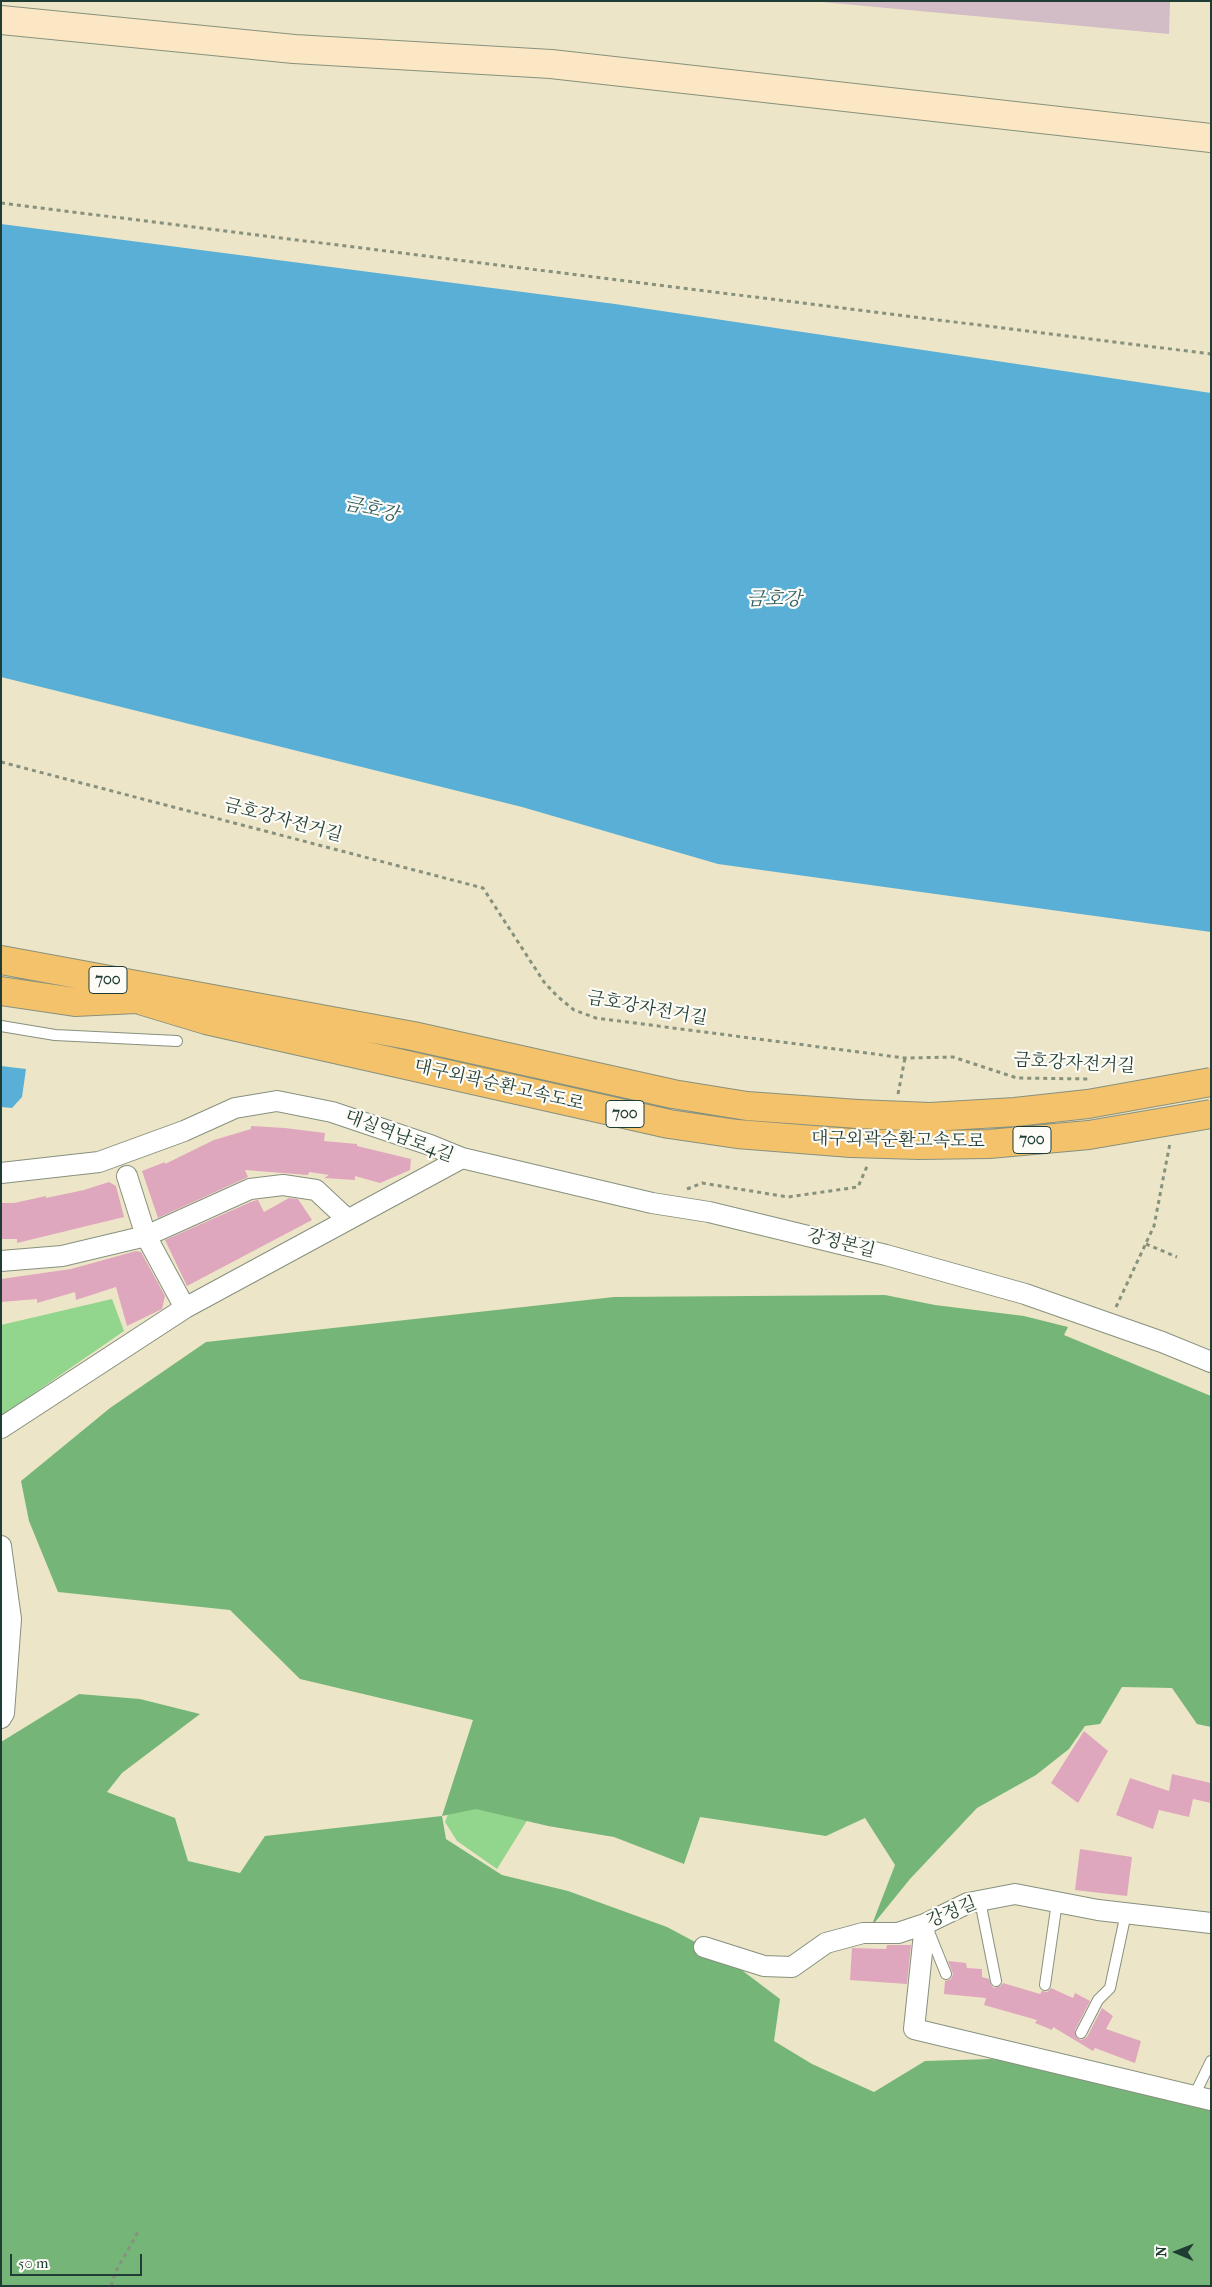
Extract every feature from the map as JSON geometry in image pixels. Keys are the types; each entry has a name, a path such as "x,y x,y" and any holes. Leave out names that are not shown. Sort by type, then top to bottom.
{"highway":[{"path":"1,941 129,969 166,990"},
{"name":"대구외곽순환고속도로","path":"1,960 166,990 210,1010 402,1064 669,1124 737,1134 919,1146 990,1144 1089,1135 1211,1114"},
{"name":"대구외곽순환고속도로","path":"1,977 210,1010 413,1036 673,1094 747,1106 930,1117 1015,1112 1088,1104 1211,1082"},
{"path":"1,991 75,1002 136,999"}],"main road":[{"path":"1,20 294,50 551,64 1211,138"}],"street":[{"name":"대실역남로4길","path":"1,1173 99,1162 124,1165 184,1131 235,1108 277,1101 332,1112 430,1144 462,1158"},
{"name":"대실역남로4길","path":"1,1428 185,1308 462,1158"},
{"name":"강정본길","path":"462,1158 652,1203 709,1212 886,1255 1025,1294 1211,1362"},
{"path":"124,1165 146,1236 185,1308"},
{"path":"1,1261 62,1256 146,1236 250,1189 283,1185 316,1190 348,1220"},
{"path":"1,1546 6,1619 4,1713 1,1718"},
{"name":"강정길","path":"704,1947 764,1966 792,1967 826,1943 863,1933 898,1933 926,1924 968,1903 1015,1894 1126,1913 1211,1923"},
{"path":"926,1924 914,2029 1202,2098"}],"lane":[{"path":"1,1026 55,1035 177,1041"},
{"path":"980,1901 996,1981"},
{"path":"1045,1985 1057,1902"},
{"path":"1081,2033 1098,2000 1110,1988 1126,1913"},
{"path":"926,1924 946,1974"},
{"path":"1202,2098 1211,2061"}],"path":[{"path":"1,203 1211,354"},
{"name":"금호강자전거길","path":"1,762 482,888 544,982 556,996 574,1010 596,1018 904,1058 953,1057 1017,1078 1100,1079"},
{"path":"897,1094 904,1058"},
{"path":"1108,1323 1154,1226 1170,1142"},
{"path":"685,1190 702,1183 788,1197 858,1187 869,1163"},
{"path":"1146,1244 1177,1257"},
{"path":"111,2286 114,2273 138,2232"}],"shaded area":[{"path":"811,1 1170,1 1169,34"}],"green space":[{"path":"885,1295 935,1305 1024,1316 1068,1327 1064,1335 1211,1396 1211,1727 1197,1724 1172,1688 1122,1687 1100,1724 1085,1726 1069,1749 1036,1775 977,1808 910,1879 871,1927 895,1865 865,1818 826,1836 700,1817 684,1864 614,1837 548,1826 476,1809 442,1816 473,1720 300,1679 230,1610 58,1592 29,1521 21,1481 110,1408 206,1342 614,1297"},
{"path":"112,1299 124,1331 1,1416 1,1325"},
{"path":"79,1694 140,1699 200,1714 122,1773 107,1792 175,1818 188,1861 240,1873 265,1836 442,1816 446,1839 502,1875 568,1891 667,1927 727,1959 780,1999 774,2041 812,2064 874,2092 925,2061 991,2059 1131,2071 1211,2104 1211,2286 1,2286 1,1742"},
{"path":"456,1795 528,1819 497,1869 457,1841 445,1822"}],"water":[{"name":"금호강","path":"1,224 615,304 1211,393 1211,932 718,864 522,807 1,677"},
{"path":"1,1066 26,1069 22,1097 12,1108 1,1107"}],"building":[{"path":"251,1126 325,1133 324,1141 357,1144 357,1146 411,1159 410,1170 380,1183 355,1176 355,1180 324,1178 329,1175 309,1172 308,1175 245,1170 248,1177 158,1218 142,1171 165,1162 165,1164 214,1140 251,1129"},
{"path":"109,1182 116,1186 124,1217 17,1243 17,1239 1,1239 1,1203 14,1203 46,1196 46,1198 84,1190"},
{"path":"289,1198 298,1199 312,1220 187,1286 165,1240 253,1201 258,1200 264,1212"},
{"path":"136,1251 141,1252 165,1296 162,1309 127,1326 116,1287 76,1300 75,1292 37,1303 37,1299 1,1302 1,1279 71,1269"},
{"path":"1084,1731 1108,1751 1078,1803 1051,1783"},
{"path":"1172,1774 1211,1783 1211,1803 1193,1799 1189,1817 1159,1810 1153,1829 1116,1815 1130,1778 1169,1791"},
{"path":"1080,1849 1132,1857 1127,1896 1075,1890"},
{"path":"887,1945 911,1945 907,1984 850,1980 852,1948 886,1949"},
{"path":"948,1961 966,1963 967,1968 982,1969 982,1977 989,1979 994,1988 1003,1983 1040,1994 1042,1991 1047,1992 1051,1988 1073,1998 1075,1993 1090,2001 1075,2030 1076,2037 1081,2040 1087,2037 1102,2008 1113,2016 1106,2029 1141,2041 1135,2063 1095,2048 1093,2051 1053,2027 1052,2030 1035,2023 1037,2020 984,2005 986,1998 944,1994 945,1981 951,1979 953,1974"}]}
